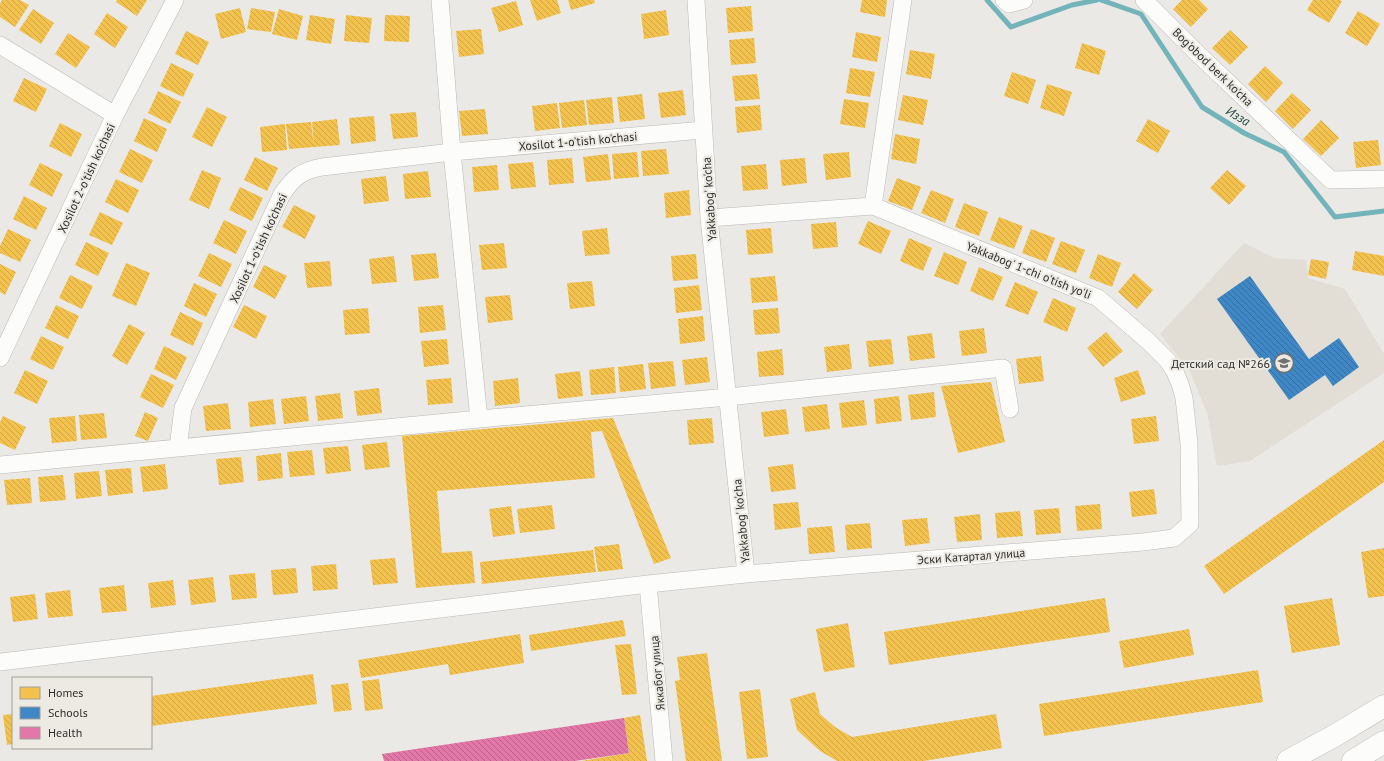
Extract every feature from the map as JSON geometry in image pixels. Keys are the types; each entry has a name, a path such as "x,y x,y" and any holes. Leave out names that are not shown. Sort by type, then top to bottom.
{"main road":[{"path":"1288,761 1384,706"},
{"path":"1353,761 1384,742"}],"street":[{"name":"Xosilot 2-o'tish ko'chasi","path":"0,358 115,115 176,0"},
{"path":"440,0 452,152 479,419"},
{"name":"Yakkabog' ko'cha","path":"696,0 709,218 746,574"},
{"path":"873,206 903,0"},
{"path":"1004,0 1009,4 1024,0"},
{"name":"Bog'obod berk ko'cha","path":"1144,0 1199,55 1331,180 1384,179"},
{"path":"0,45 115,115"},
{"name":"Xosilot 1-o'tish ko'chasi","path":"178,448 183,408 282,194 291,182 306,170 452,152 703,130"},
{"name":"Yakkabog' 1-chi o'tish yo'li","path":"709,218 873,206 1098,298 1148,341 1168,361 1175,372 1184,398 1189,450 1190,524"},
{"path":"0,465 479,419 728,397 1003,368 1010,409"},
{"name":"Эски Катартал улица","path":"0,662 648,584 746,574 1142,542 1174,538 1190,524"},
{"name":"Яккабог улица","path":"648,584 664,761"}],"shaded area":[{"name":"Детский сад №266","path":"1244,243 1274,258 1306,260 1308,278 1345,289 1384,354 1384,373 1250,461 1217,466 1207,413 1190,372 1160,334"}],"building: Homes":[{"path":"2,0 20,0 29,5 15,27 0,17 0,4"},
{"path":"117,0 147,0 137,16 116,2"},
{"path":"530,0 557,0 561,13 537,21"},
{"path":"568,0 594,0 595,3 571,10"},
{"path":"862,0 887,0 885,17 860,12"},
{"path":"1182,0 1199,0 1208,9 1191,27 1173,9"},
{"path":"1313,0 1342,1 1329,23 1307,10"},
{"path":"516,1 523,25 499,32 491,8"},
{"path":"751,6 753,31 728,33 726,8"},
{"path":"240,8 246,32 221,39 215,14"},
{"path":"251,8 275,12 271,32 247,29"},
{"path":"33,9 54,23 41,44 19,30"},
{"path":"279,9 303,16 297,40 272,34"},
{"path":"666,10 669,35 644,39 641,14"},
{"path":"1358,11 1380,24 1367,46 1345,33"},
{"path":"107,13 128,27 115,48 94,34"},
{"path":"310,15 335,19 331,44 306,40"},
{"path":"346,15 372,18 369,43 344,41"},
{"path":"385,15 410,16 409,42 384,41"},
{"path":"481,29 484,54 459,57 456,31"},
{"path":"1230,30 1248,47 1230,65 1212,48"},
{"path":"186,31 209,42 198,65 175,54"},
{"path":"856,32 881,37 877,62 852,57"},
{"path":"68,33 90,47 76,68 55,54"},
{"path":"754,38 756,63 731,65 729,40"},
{"path":"1082,43 1106,51 1099,75 1075,68"},
{"path":"910,50 935,54 931,79 906,74"},
{"path":"171,63 194,74 183,97 160,86"},
{"path":"1265,66 1283,83 1266,102 1248,84"},
{"path":"850,68 875,72 870,97 846,93"},
{"path":"1012,72 1036,80 1028,104 1004,96"},
{"path":"757,74 760,99 735,101 732,76"},
{"path":"24,78 47,89 36,112 13,101"},
{"path":"1047,84 1072,92 1064,116 1040,108"},
{"path":"683,90 686,115 661,118 658,93"},
{"path":"158,91 181,102 170,124 148,113"},
{"path":"1292,93 1311,110 1293,129 1275,111"},
{"path":"642,94 645,119 620,122 617,97"},
{"path":"903,95 928,100 923,125 898,120"},
{"path":"612,97 614,123 589,125 586,100"},
{"path":"844,99 869,103 865,128 840,124"},
{"path":"584,100 587,125 562,128 559,103"},
{"path":"557,103 560,128 535,131 532,106"},
{"path":"760,105 762,130 737,133 735,107"},
{"path":"207,107 227,117 212,147 192,137"},
{"path":"485,109 488,134 462,136 459,111"},
{"path":"416,112 418,137 393,139 390,114"},
{"path":"374,116 376,141 351,144 349,118"},
{"path":"144,118 167,129 157,152 134,141"},
{"path":"337,119 340,145 314,147 312,122"},
{"path":"1148,119 1170,131 1158,153 1136,141"},
{"path":"1321,120 1339,138 1321,156 1303,139"},
{"path":"311,122 314,147 289,149 286,124"},
{"path":"60,123 82,134 71,157 49,146"},
{"path":"285,124 287,150 262,152 260,127"},
{"path":"895,134 920,139 916,164 891,159"},
{"path":"1378,140 1381,165 1356,168 1353,142"},
{"path":"130,149 153,160 142,183 119,172"},
{"path":"666,149 669,174 643,176 641,151"},
{"path":"637,152 639,177 614,179 612,154"},
{"path":"849,152 851,177 826,180 823,154"},
{"path":"608,154 611,180 586,182 583,157"},
{"path":"255,157 278,168 267,191 244,180"},
{"path":"572,158 574,183 549,185 547,160"},
{"path":"805,158 807,183 782,186 780,160"},
{"path":"533,162 536,187 511,189 508,164"},
{"path":"40,163 63,174 52,197 29,185"},
{"path":"766,164 768,189 743,191 741,166"},
{"path":"497,165 499,190 474,192 472,167"},
{"path":"202,170 221,178 209,209 189,200"},
{"path":"1227,170 1246,186 1229,205 1210,188"},
{"path":"428,171 431,197 405,199 403,174"},
{"path":"386,176 389,201 364,204 361,179"},
{"path":"897,178 921,187 912,210 888,201"},
{"path":"116,179 139,190 128,213 105,202"},
{"path":"240,187 263,198 252,221 229,210"},
{"path":"689,190 691,215 666,218 664,193"},
{"path":"931,190 954,199 945,223 921,213"},
{"path":"24,196 47,208 36,230 13,219"},
{"path":"964,203 988,212 979,236 955,227"},
{"path":"294,205 316,216 305,239 282,227"},
{"path":"100,212 123,223 112,245 89,235"},
{"path":"999,217 1023,226 1014,249 990,240"},
{"path":"224,220 247,231 236,254 213,243"},
{"path":"868,221 891,231 881,254 858,244"},
{"path":"836,222 838,247 813,249 811,224"},
{"path":"607,228 610,254 585,256 582,231"},
{"path":"771,228 773,253 748,255 746,230"},
{"path":"8,229 31,240 20,262 0,253 0,246"},
{"path":"1031,229 1055,238 1046,262 1022,253"},
{"path":"909,238 932,248 923,271 900,261"},
{"path":"1061,241 1085,250 1076,273 1052,264"},
{"path":"86,242 109,253 98,276 75,265"},
{"path":"504,243 507,268 482,270 479,245"},
{"path":"1355,251 1384,256 1384,276 1352,270"},
{"path":"944,252 967,262 958,285 934,276"},
{"path":"209,253 232,264 221,287 198,276"},
{"path":"436,253 439,278 414,281 411,255"},
{"path":"696,254 698,279 673,281 671,256"},
{"path":"1098,254 1121,263 1112,287 1089,278"},
{"path":"394,256 397,282 372,284 369,259"},
{"path":"1311,259 1329,262 1326,279 1308,275"},
{"path":"330,261 332,286 307,288 304,263"},
{"path":"126,263 150,273 136,306 112,296"},
{"path":"0,264 16,272 5,295 0,292"},
{"path":"264,265 287,276 275,299 253,287"},
{"path":"979,267 1003,277 993,301 970,291"},
{"path":"1134,273 1153,290 1137,309 1118,292"},
{"path":"70,275 93,286 82,309 59,298"},
{"path":"775,276 778,301 752,303 750,278"},
{"path":"592,281 595,306 570,309 567,283"},
{"path":"1015,282 1038,292 1028,315 1005,306"},
{"path":"194,283 217,294 206,317 184,306"},
{"path":"699,285 702,310 676,313 674,288"},
{"path":"510,295 513,320 488,323 485,297"},
{"path":"1053,298 1076,308 1067,332 1043,322"},
{"path":"56,305 79,316 68,339 45,328"},
{"path":"244,305 267,316 256,339 233,327"},
{"path":"443,305 446,330 420,333 418,307"},
{"path":"368,308 370,333 345,335 343,310"},
{"path":"778,308 780,333 755,335 753,310"},
{"path":"180,312 203,323 193,346 170,335"},
{"path":"703,316 705,341 680,344 678,319"},
{"path":"129,324 145,333 127,365 112,356"},
{"path":"984,328 987,353 962,356 959,331"},
{"path":"1106,332 1123,351 1103,367 1087,348"},
{"path":"932,333 935,358 910,361 907,336"},
{"path":"41,336 64,347 53,370 30,359"},
{"path":"447,339 449,364 424,367 421,341"},
{"path":"891,339 894,364 869,367 866,341"},
{"path":"849,344 852,369 827,372 824,347"},
{"path":"164,346 187,357 176,380 154,369"},
{"path":"782,349 784,375 759,377 757,352"},
{"path":"1041,356 1044,381 1019,384 1016,359"},
{"path":"707,357 710,382 685,385 682,360"},
{"path":"673,361 676,386 651,389 648,363"},
{"path":"643,364 646,389 620,392 618,367"},
{"path":"614,367 616,393 591,395 589,370"},
{"path":"25,370 48,381 37,404 14,393"},
{"path":"1138,370 1146,394 1121,402 1114,378"},
{"path":"580,371 583,396 558,399 555,374"},
{"path":"151,374 174,385 163,408 140,397"},
{"path":"451,378 453,403 428,405 426,380"},
{"path":"518,378 520,403 495,406 493,381"},
{"path":"991,382 1005,442 958,453 941,386"},
{"path":"379,388 382,413 357,416 354,391"},
{"path":"934,392 936,417 911,420 908,395"},
{"path":"340,393 343,418 318,421 315,396"},
{"path":"306,396 309,421 284,424 281,399"},
{"path":"899,396 902,421 876,424 874,399"},
{"path":"273,399 276,424 250,427 248,402"},
{"path":"864,400 867,425 842,428 839,403"},
{"path":"228,403 231,429 206,431 203,406"},
{"path":"827,404 830,429 805,432 802,407"},
{"path":"786,409 789,434 764,437 761,412"},
{"path":"145,412 158,418 148,441 135,436"},
{"path":"104,413 107,438 81,440 79,415"},
{"path":"3,416 26,427 15,450 0,443 0,422"},
{"path":"75,416 77,441 52,443 49,418"},
{"path":"1156,416 1159,441 1134,444 1131,419"},
{"path":"613,418 671,558 654,564 602,431 591,432 595,478 437,491 442,553 472,551 475,583 416,588 402,436"},
{"path":"712,418 714,443 689,445 687,420"},
{"path":"1384,440 1384,482 1224,594 1204,566"},
{"path":"387,442 390,467 365,470 362,445"},
{"path":"348,446 351,471 326,474 323,448"},
{"path":"312,450 315,475 290,477 287,452"},
{"path":"281,453 283,478 258,481 256,456"},
{"path":"241,457 244,482 219,485 216,459"},
{"path":"165,464 168,489 143,492 140,467"},
{"path":"793,464 796,489 771,492 768,467"},
{"path":"131,468 133,493 108,496 105,470"},
{"path":"99,471 102,496 76,499 74,473"},
{"path":"63,475 66,500 40,502 38,477"},
{"path":"30,478 32,503 7,505 4,480"},
{"path":"1154,489 1157,514 1132,517 1129,492"},
{"path":"798,502 801,527 775,530 773,504"},
{"path":"1100,504 1102,529 1077,531 1075,506"},
{"path":"552,505 555,529 520,533 517,509"},
{"path":"511,506 515,534 493,537 489,509"},
{"path":"1059,508 1061,533 1036,535 1034,510"},
{"path":"1020,511 1023,536 997,538 995,513"},
{"path":"980,514 982,540 957,542 954,517"},
{"path":"927,518 930,543 905,546 902,520"},
{"path":"870,523 872,548 847,550 845,525"},
{"path":"832,526 835,552 809,554 807,528"},
{"path":"619,544 623,569 598,572 594,547"},
{"path":"1384,548 1384,596 1368,598 1361,552"},
{"path":"593,550 596,572 482,584 480,562"},
{"path":"395,558 398,583 373,585 370,560"},
{"path":"336,564 338,589 313,591 311,566"},
{"path":"296,568 298,593 273,595 271,570"},
{"path":"255,573 257,598 232,600 229,575"},
{"path":"213,577 216,602 191,605 188,580"},
{"path":"173,580 176,605 151,608 148,583"},
{"path":"124,585 127,611 102,613 99,588"},
{"path":"70,590 73,616 48,618 45,593"},
{"path":"35,594 38,619 13,622 10,597"},
{"path":"1105,598 1110,632 889,665 884,632"},
{"path":"1332,598 1340,645 1292,653 1284,606"},
{"path":"623,620 626,636 531,651 529,635"},
{"path":"848,623 855,667 824,672 816,629"},
{"path":"1189,629 1194,655 1124,668 1119,641"},
{"path":"520,634 524,663 450,675 448,664 361,678 358,660"},
{"path":"631,644 637,694 622,695 615,645"},
{"path":"707,653 722,761 686,761 675,681 680,680 677,657"},
{"path":"1258,670 1263,702 1044,736 1039,704"},
{"path":"313,674 317,704 152,726 152,696"},
{"path":"379,679 383,709 365,711 362,681"},
{"path":"348,683 352,710 334,712 331,685"},
{"path":"760,689 768,757 747,759 739,692"},
{"path":"815,692 820,714 835,727 852,737 996,714 1002,748 924,761 837,761 820,751 797,730 790,699"},
{"path":"12,714 12,744 7,745 3,715"},
{"path":"640,715 647,761 581,761 629,753 624,718"}],"building: Schools":[{"path":"1250,276 1309,359 1339,338 1359,367 1333,386 1325,375 1289,400 1217,299"}],"building: Health":[{"path":"624,718 629,753 575,761 384,761 382,754"}],"waterway":[{"name":"Изза","path":"987,0 1011,27 1072,5 1097,0"},
{"name":"Изза","path":"1101,0 1141,14 1202,107 1244,133 1284,152 1335,217 1384,211"}],"place":[{"name":"Детский сад №266","path":"1284,363"}]}
